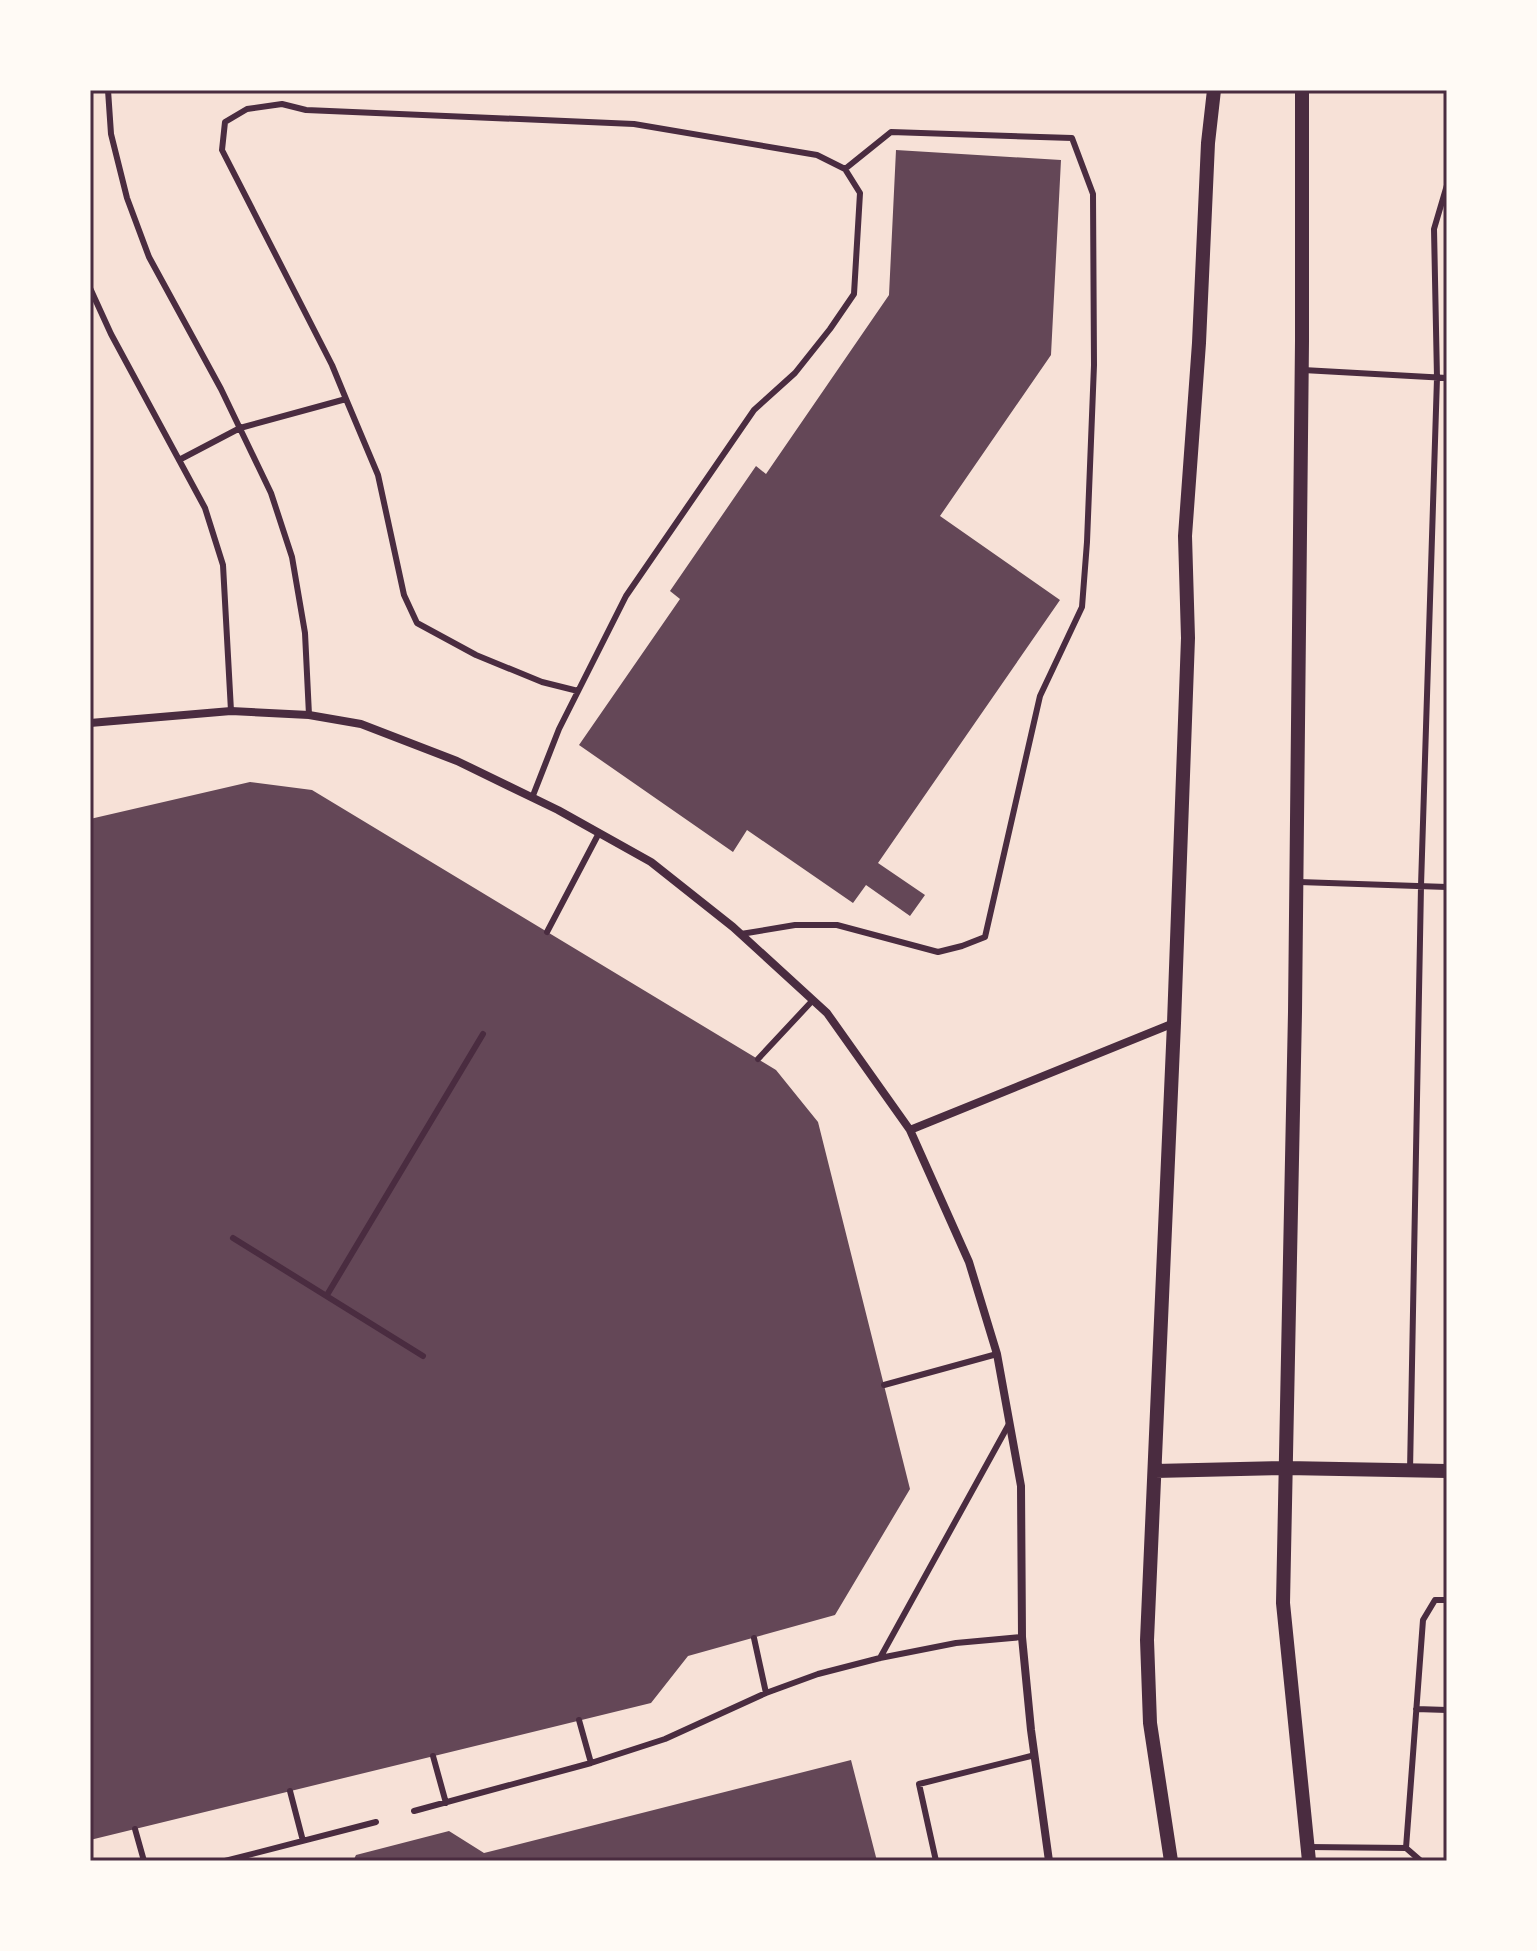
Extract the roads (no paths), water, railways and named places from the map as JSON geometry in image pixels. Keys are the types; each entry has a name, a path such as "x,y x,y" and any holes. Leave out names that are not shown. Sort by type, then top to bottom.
{"street":[{"path":"1171,1861 1150,1709 1147,1640 1188,638 1185,536 1199,343 1208,143 1214,90"},
{"path":"1302,90 1296,882 1283,1603 1308,1854"},
{"path":"90,723 231,711 309,715 361,724 457,761 651,862 741,934 827,1013 910,1130 969,1262 997,1354 1021,1486 1022,1637 1049,1861"},
{"path":"910,1130 1174,1023"},
{"path":"1155,1471 1286,1468 1447,1471"}],"lane":[{"path":"108,90 111,134 127,198 149,257 221,389 271,493 292,557 305,633 309,715"},
{"path":"532,798 559,729 626,596 754,410 795,373 854,294 860,193 845,169 817,155 634,124 306,110 282,104 247,109 225,122 222,150 332,365 378,475 404,595 417,623 476,655 542,682 578,691"},
{"path":"741,934 795,925 837,925 938,952 985,937 1040,696 1082,607 1094,365 1093,194 1072,138 891,132 845,169"},
{"path":"1410,1471 1421,886 1437,378 1434,229 1447,185"},
{"path":"90,288 111,334 205,508 223,565 231,711"},
{"path":"1302,370 1447,378"},
{"path":"179,460 240,428 346,399"},
{"path":"547,932 599,833"},
{"path":"1296,882 1447,887"},
{"path":"758,1059 813,1000"},
{"path":"327,1295 483,1034"},
{"path":"233,1238 423,1356"},
{"path":"884,1385 997,1354"},
{"path":"880,1658 1009,1424"},
{"path":"1406,1848 1423,1620 1435,1600 1447,1600"},
{"path":"414,1811 591,1763 665,1739 766,1693 818,1674 956,1643 1022,1637"},
{"path":"754,1638 766,1693"},
{"path":"1416,1709 1447,1710"},
{"path":"579,1720 591,1763"},
{"path":"936,1861 919,1784 1035,1755"},
{"path":"433,1756 446,1803"},
{"path":"290,1791 303,1841"},
{"path":"225,1861 376,1822"},
{"path":"135,1829 144,1861"},
{"path":"1308,1854 1406,1848 1421,1861"}]}
